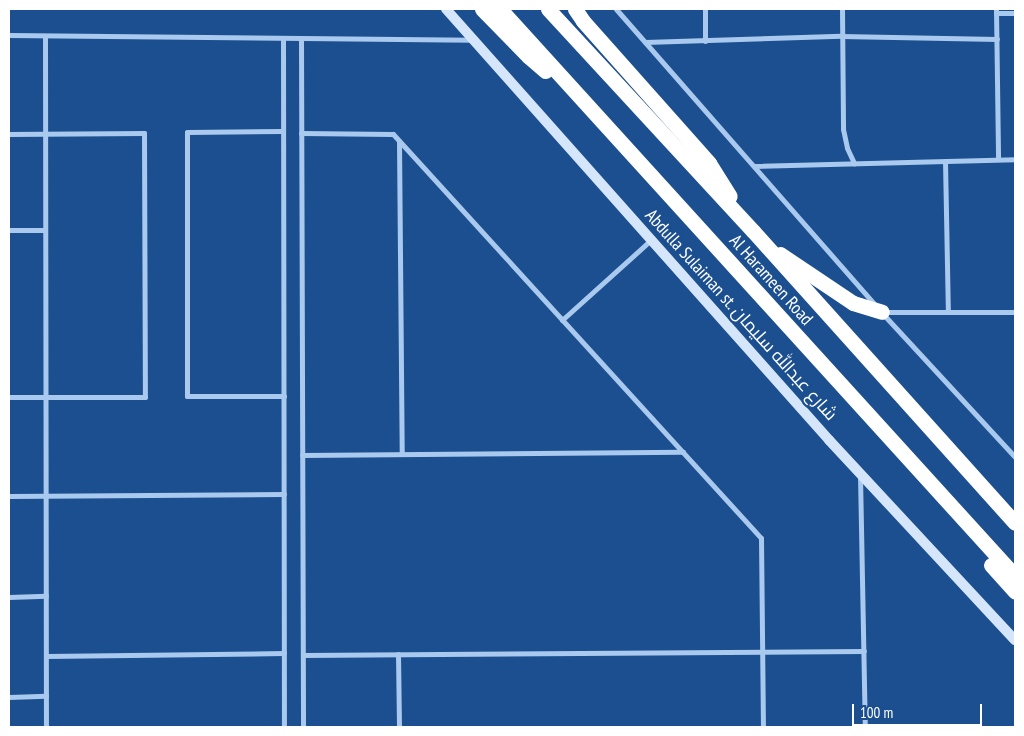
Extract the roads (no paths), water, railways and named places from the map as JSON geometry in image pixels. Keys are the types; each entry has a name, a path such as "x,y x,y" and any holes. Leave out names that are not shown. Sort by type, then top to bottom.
{"highway":[{"path":"482,9 528,56 591,110"},
{"name":"Al Harameen Road","path":"500,9 1015,576"},
{"name":"Al Harameen Road","path":"548,9 753,230 1015,523"},
{"path":"575,9 583,21 709,163 753,230"},
{"path":"764,243 853,303 882,312"},
{"path":"974,530 990,564 1015,592"}],"main road":[{"name":"Abdulla Sulaiman st. شارع عبدالله سليمان","path":"446,9 860,473 1015,640"}],"street":[{"path":"616,9 882,312 1015,457"},
{"path":"705,9 706,41"},
{"path":"842,9 844,129 847,148 854,163"},
{"path":"998,159 996,11 1015,13"},
{"path":"9,35 474,40"},
{"path":"45,36 46,727"},
{"path":"645,42 841,36 997,39"},
{"path":"283,38 284,727"},
{"path":"301,38 303,727"},
{"path":"284,131 187,132 187,396 284,396"},
{"path":"9,134 144,133 145,387 145,397 9,397"},
{"path":"301,134 393,134 761,538 763,727"},
{"path":"399,141 402,454"},
{"path":"754,166 1015,159"},
{"path":"945,161 948,312"},
{"path":"9,230 45,230"},
{"path":"562,320 652,240"},
{"path":"882,312 1015,312"},
{"path":"302,455 683,452"},
{"path":"860,473 865,727"},
{"path":"9,496 284,494"},
{"path":"9,597 46,596"},
{"path":"303,655 864,651"},
{"path":"46,656 284,654"},
{"path":"398,654 399,727"},
{"path":"9,697 46,696"}]}
